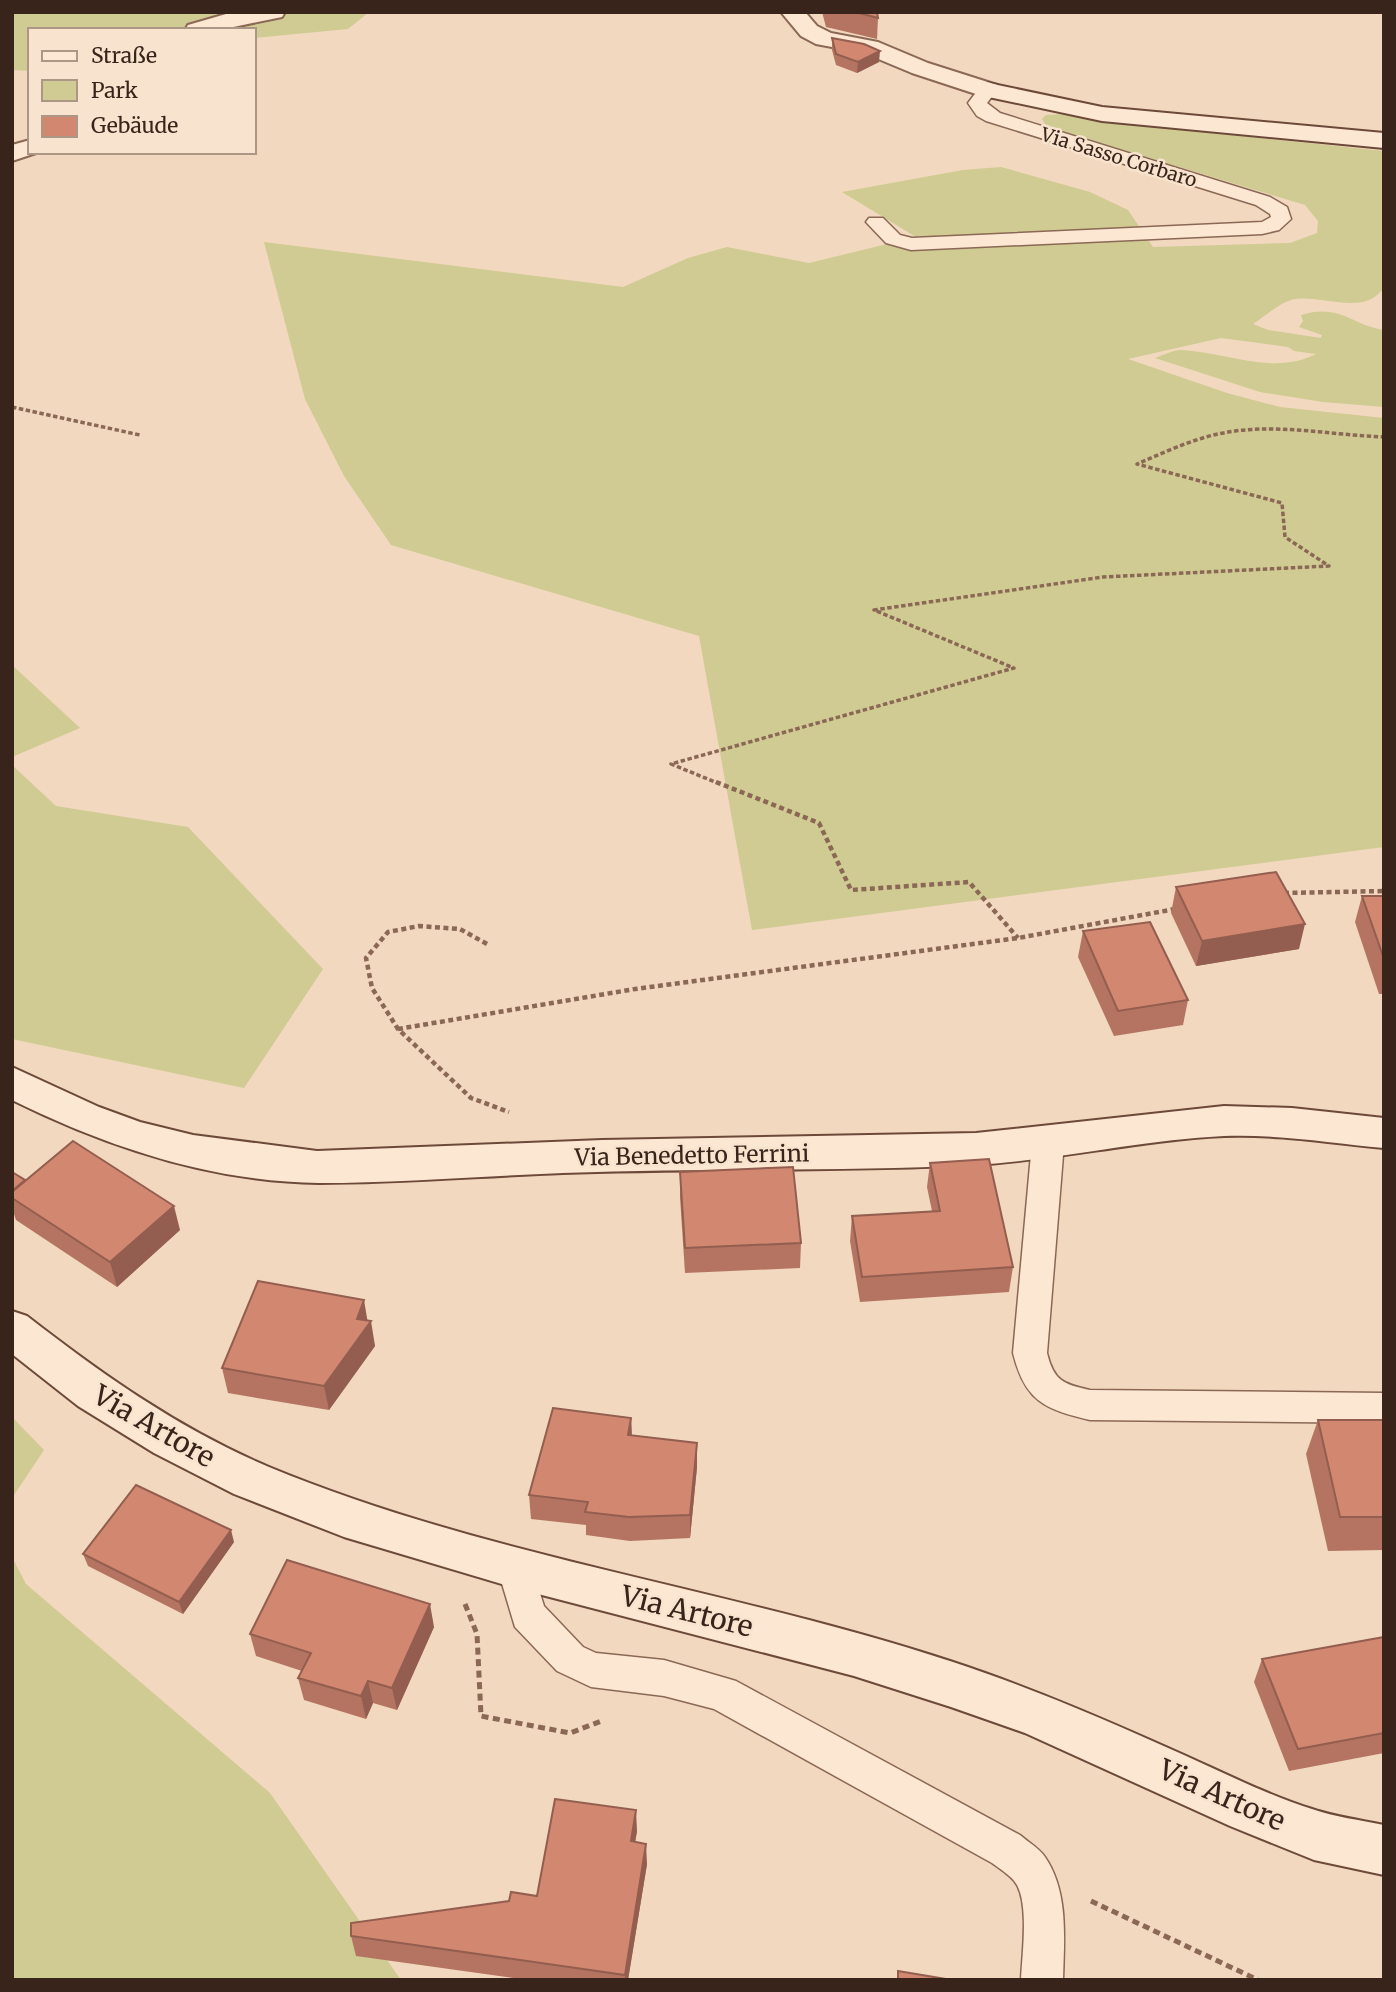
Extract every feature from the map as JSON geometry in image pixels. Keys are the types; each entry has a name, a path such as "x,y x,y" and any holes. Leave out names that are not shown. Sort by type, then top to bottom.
{"street":[{"path":"202,28 222,21 274,12"},
{"path":"792,12 809,31 824,40 870,47 920,68 988,90"},
{"name":"Via Sasso Corbaro","path":"988,90 1112,115 1384,141"},
{"name":"Via Benedetto Ferrini","path":"12,1082 85,1118 134,1136 205,1153 317,1167 602,1156 976,1149 1048,1143 1224,1121 1292,1123 1384,1133"},
{"name":"Via Artore","path":"12,1329 94,1393 170,1439 250,1480 361,1522 515,1567 854,1654 951,1684 1037,1714 1248,1809 1314,1835 1384,1850"}],"lane":[{"name":"Via Sasso Corbaro","path":"876,222 893,239 911,244 1248,229 1272,226 1281,219 1280,211 1263,201 993,117 984,112 977,103 988,90"},
{"path":"1048,1143 1030,1353 1039,1381 1047,1392 1090,1405 1384,1408"},
{"path":"515,1567 528,1615 570,1659 591,1670 664,1678 722,1694 1006,1849 1031,1871 1038,1895 1043,1927 1042,1980"}],"path":[{"path":"12,407 140,435"},
{"path":"1018,938 970,882 851,890 819,823 671,764 1014,668 874,610 1103,577 1329,566 1286,537 1282,503 1136,464 1195,441 1228,432 1288,430 1384,437"},
{"path":"1271,893 1384,891"},
{"path":"398,1029 635,989 1018,938 1178,908"},
{"path":"487,944 460,929 419,926 388,932 366,958 372,988 398,1029 471,1098 516,1115"}],"green space":[{"path":"12,12 369,12 348,29 256,38 256,28 28,28 28,71 12,70"},
{"path":"1064,114 1166,128 1384,151 1384,292 1381,291 1362,302 1351,303 1314,299 1291,300 1253,324 1268,330 1321,338 1322,335 1299,327 1303,321 1301,315 1326,312 1384,330 1384,407 1323,402 1260,392 1155,358 1181,350 1249,361 1283,363 1316,354 1294,351 1288,347 1221,338 1128,359 1227,393 1280,407 1384,418 1384,847 752,930 699,636 391,545 344,476 305,399 264,242 623,287 688,258 727,247 809,263 916,237 842,192 963,170 1001,167 1090,192 1128,210 1153,247 1290,243 1317,233 1318,221 1305,205 1047,127 1042,119 1046,115"},
{"path":"12,665 80,728 12,757"},
{"path":"12,765 56,806 188,827 323,969 244,1088 12,1039"},
{"path":"12,1417 44,1450 12,1498"},
{"path":"12,1557 26,1584 270,1793 401,1980 12,1980"}],"building":[{"path":"855,12 877,12 878,18"},
{"path":"832,38 864,44 880,51 858,62 836,54"},
{"path":"1276,872 1305,924 1202,941 1176,887"},
{"path":"1362,896 1384,896 1384,959"},
{"path":"1150,922 1188,1000 1118,1011 1083,931"},
{"path":"73,1141 174,1206 110,1262 12,1198 12,1192"},
{"path":"989,1159 1013,1267 862,1277 852,1216 940,1211 930,1163"},
{"path":"793,1167 801,1243 685,1248 680,1172"},
{"path":"12,1172 25,1180 12,1191"},
{"path":"258,1281 364,1300 357,1319 371,1321 324,1386 222,1368"},
{"path":"553,1408 631,1418 628,1435 697,1443 690,1515 629,1517 585,1512 588,1502 529,1495"},
{"path":"1318,1420 1384,1420 1384,1517 1340,1517"},
{"path":"136,1485 231,1530 179,1602 83,1554"},
{"path":"287,1560 430,1604 392,1688 368,1681 361,1696 298,1678 311,1653 250,1634"},
{"path":"1384,1637 1384,1733 1298,1749 1262,1659"},
{"path":"555,1799 636,1810 631,1841 646,1844 625,1975 351,1936 351,1923 509,1901 511,1892 537,1896"},
{"path":"898,1971 952,1980 898,1980"}]}
